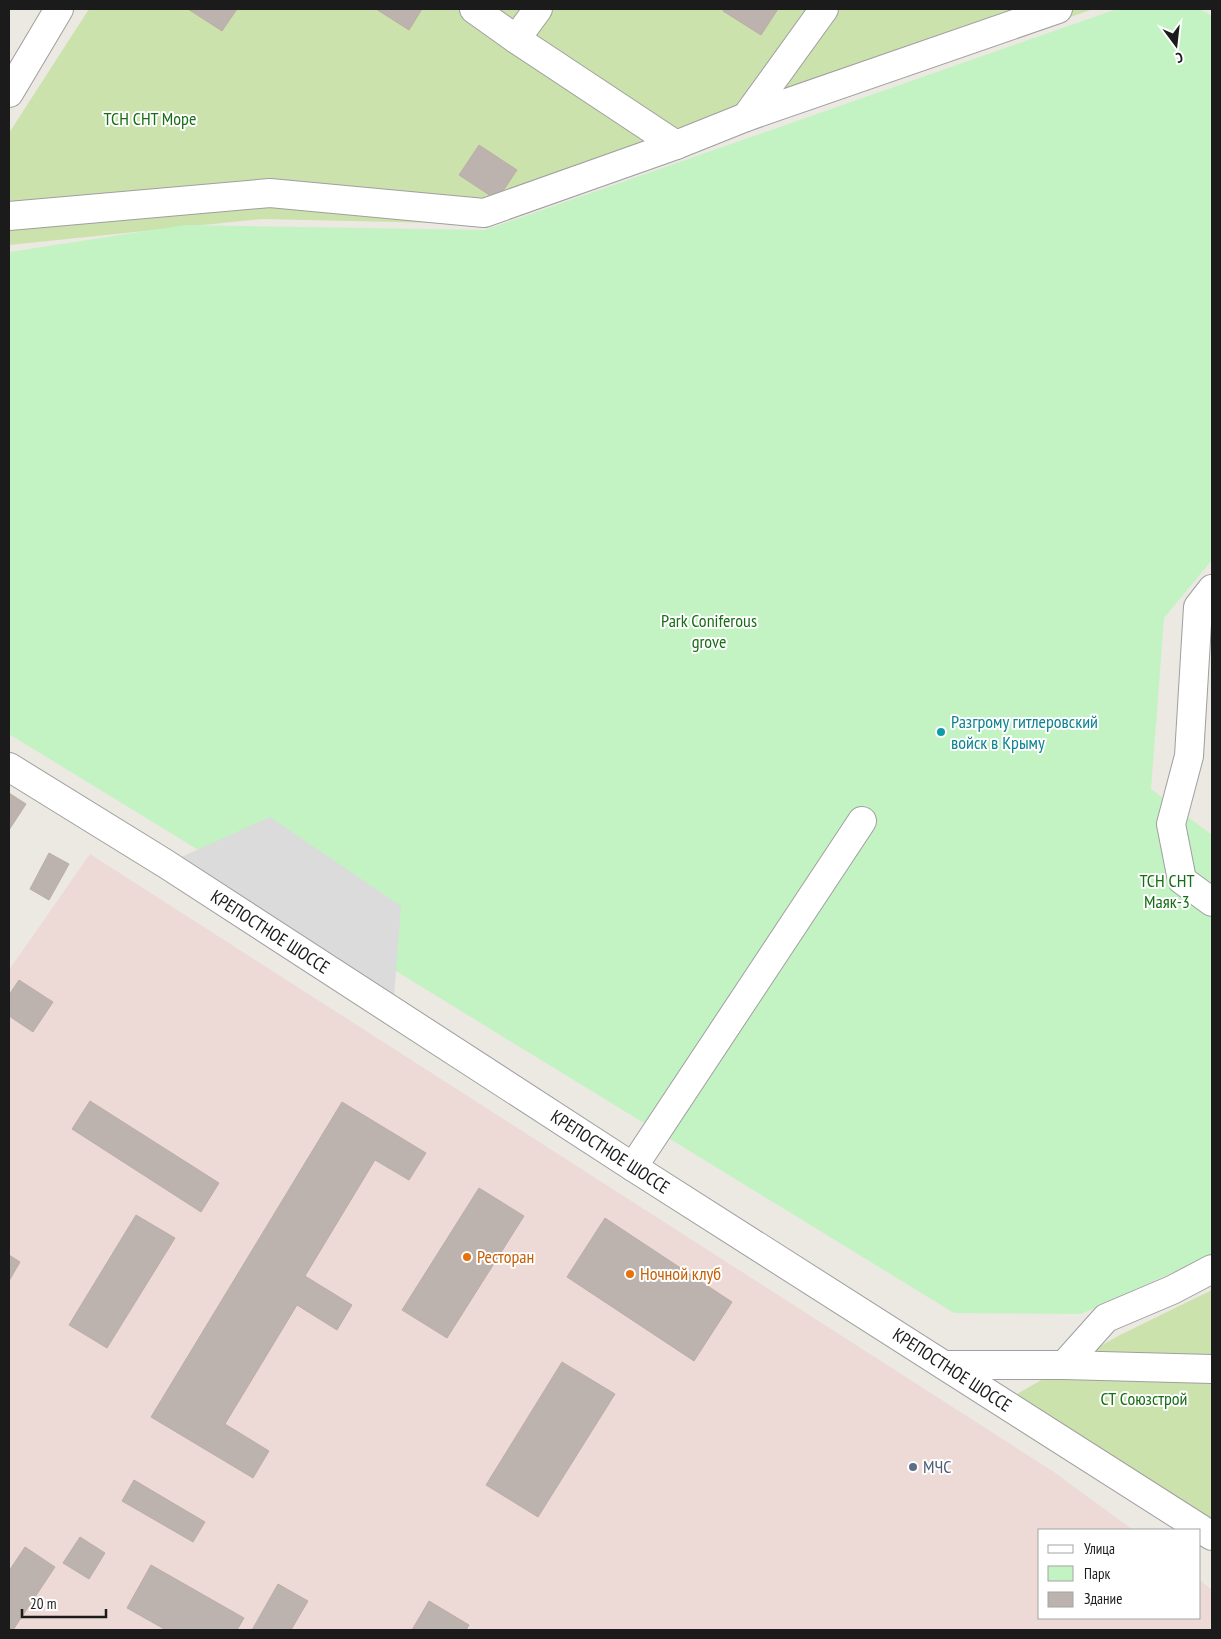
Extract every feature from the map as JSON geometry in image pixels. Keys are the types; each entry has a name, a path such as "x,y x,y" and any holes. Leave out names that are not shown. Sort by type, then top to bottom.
{"street":[{"path":"9,93 59,9"},
{"path":"474,9 676,145"},
{"path":"516,39 538,9"},
{"path":"746,117 824,9"},
{"path":"9,216 270,193 484,213 676,145 746,117 1058,9"},
{"path":"1212,589 1198,607 1189,756 1170,824 1182,880 1212,902"},
{"name":"КРЕПОСТНОЕ ШОССЕ","path":"9,767 166,864 633,1167 1212,1536"},
{"path":"633,1167 862,821"},
{"path":"1064,1365 1106,1318 1172,1290 1212,1269"},
{"path":"944,1365 1064,1365 1212,1369"}],"shaded area":[{"path":"270,817 401,906 393,1010 166,864"},
{"path":"90,854 1054,1472 1132,1529 1038,1529 1038,1619 1201,1619 1201,1581 1212,1590 1212,1630 9,1630 9,970"}],"green space":[{"name":"ТСН СНТ Море","path":"89,9 1093,9 484,224 262,219 9,245 9,133"},
{"name":"Park Coniferous grove","path":"1117,9 1200,9 1212,16 1212,560 1164,618 1151,789 1212,835 1212,1252 1209,1256 1081,1314 954,1313 9,734 9,252 186,225 485,230"},
{"name":"СТ Союзстрой","path":"1212,1290 1212,1528 1017,1394 1118,1336"}],"building":[{"path":"188,9 237,9 222,31"},
{"path":"376,9 422,9 409,30"},
{"path":"724,9 778,9 761,35 723,11"},
{"path":"479,145 517,170 497,200 459,175"},
{"path":"9,793 26,804 9,830"},
{"path":"49,853 69,864 49,900 30,889"},
{"path":"19,980 53,1002 33,1032 9,1016 9,995"},
{"path":"90,1101 219,1183 201,1212 72,1129"},
{"path":"342,1102 426,1153 409,1180 375,1160 305,1276 352,1305 337,1330 297,1305 225,1424 269,1451 253,1478 151,1417"},
{"path":"479,1188 524,1216 447,1338 402,1310"},
{"path":"136,1215 175,1238 107,1348 69,1325"},
{"path":"605,1218 732,1302 694,1361 567,1277"},
{"path":"9,1255 20,1262 9,1281"},
{"path":"562,1362 615,1394 538,1517 486,1485"},
{"path":"134,1480 205,1522 193,1542 122,1501"},
{"path":"80,1537 105,1553 89,1579 63,1563"},
{"path":"25,1547 55,1567 13,1630 9,1630 9,1571"},
{"path":"151,1565 244,1618 237,1630 166,1630 127,1608"},
{"path":"278,1584 308,1601 291,1630 252,1630"},
{"path":"429,1601 469,1625 466,1630 412,1630"}],"place":[{"name":"Разгрому гитлеровский войск в Крыму","path":"941,732"},
{"name":"Ресторан","path":"467,1257"},
{"name":"Ночной клуб","path":"630,1274"},
{"name":"МЧС","path":"913,1467"}],"park label":[{"name":"ТСН СНТ Маяк-3","path":"1167,891"}]}
